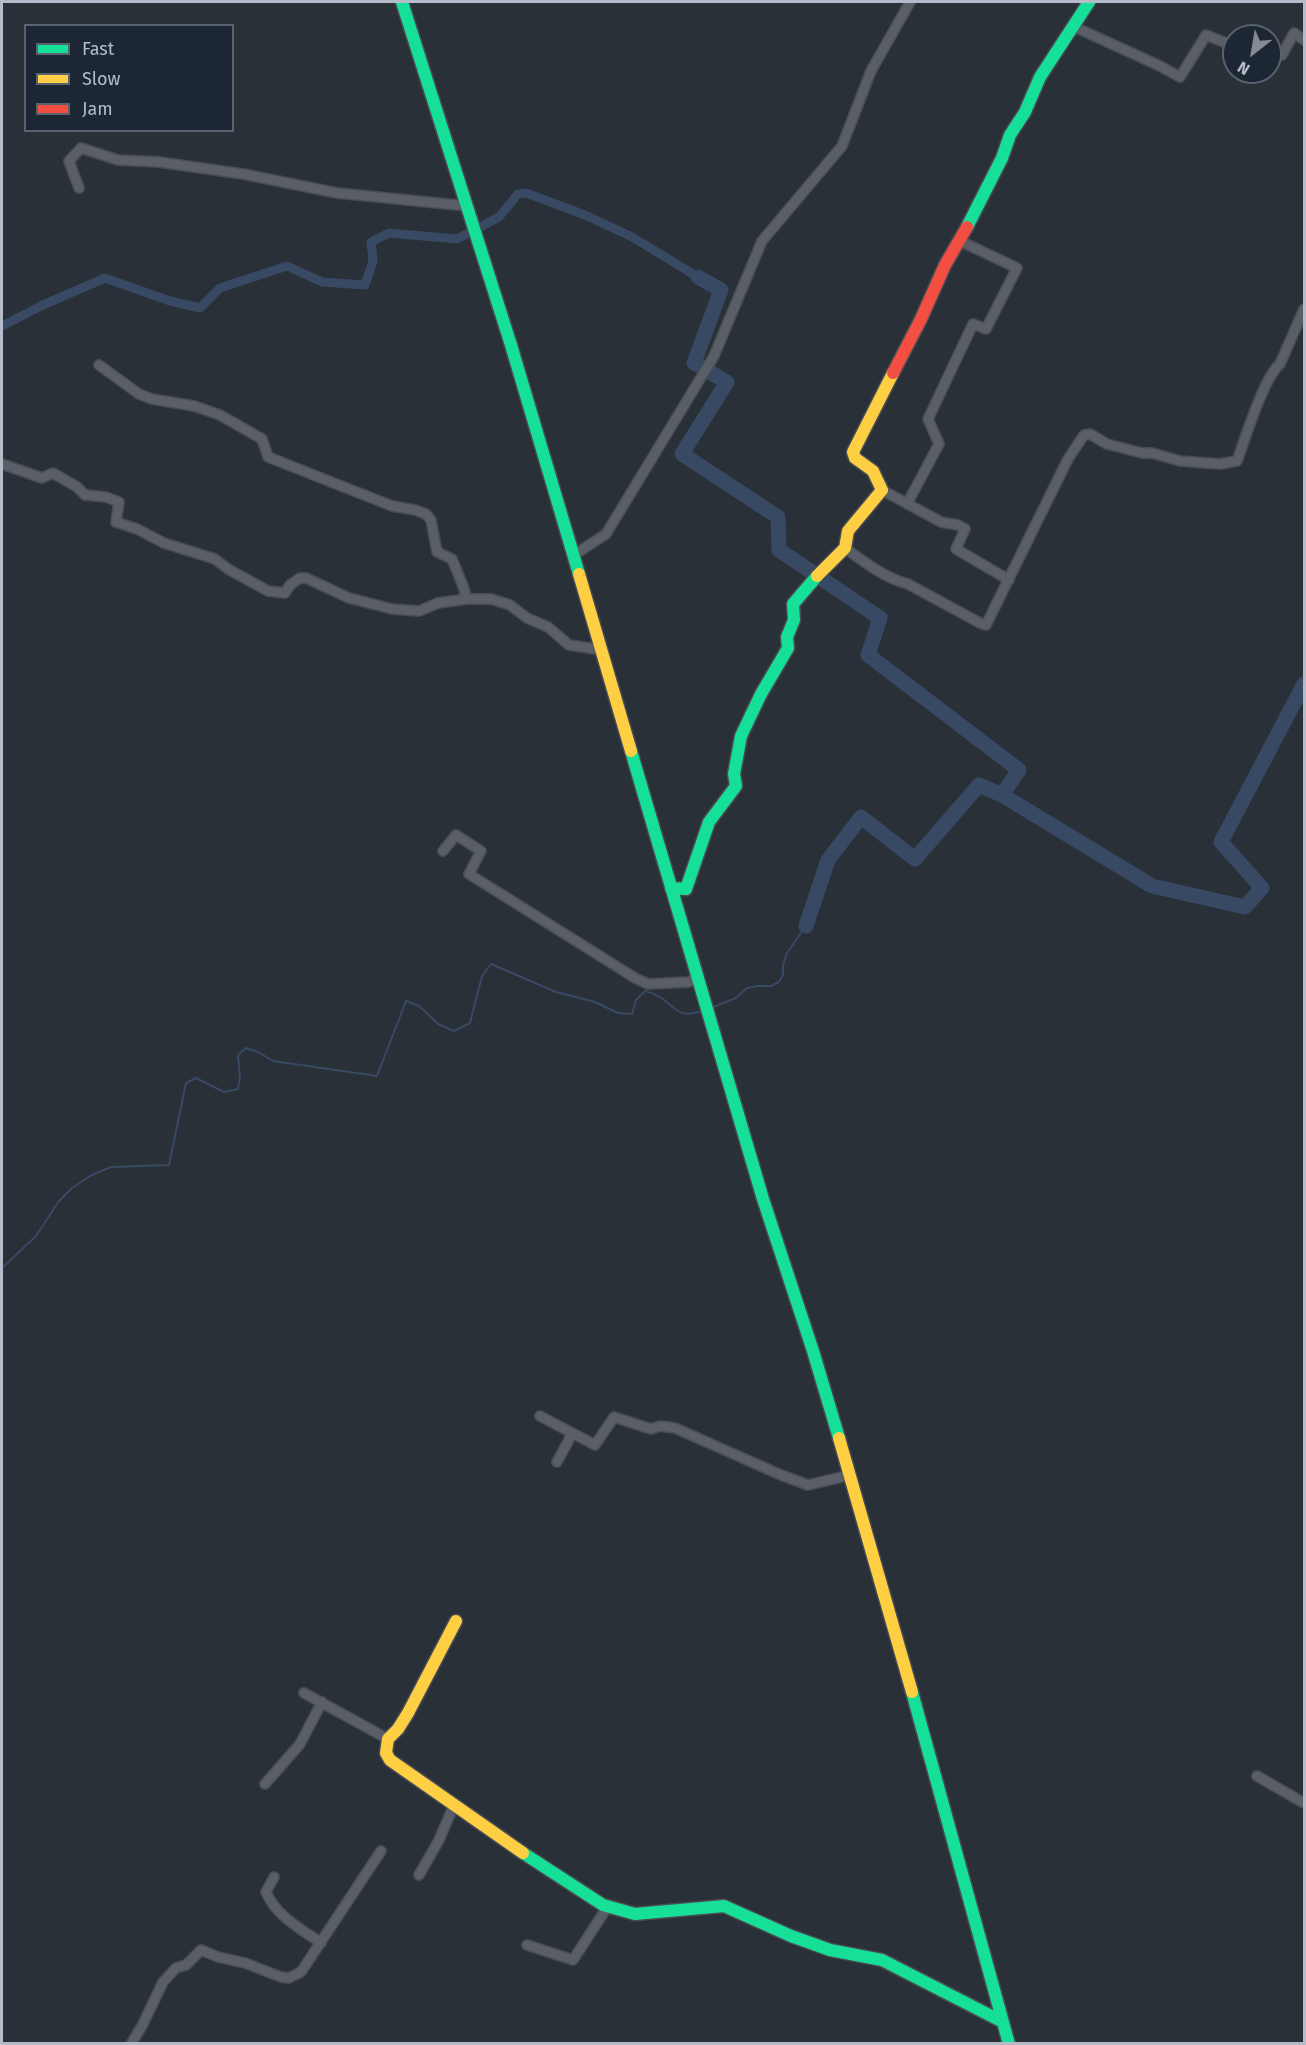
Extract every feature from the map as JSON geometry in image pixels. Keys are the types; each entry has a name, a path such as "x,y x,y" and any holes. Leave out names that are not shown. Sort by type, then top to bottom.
{"street":[{"path":"402,2 479,240 763,1199 850,1475 1009,2043"},
{"path":"574,555 606,534 714,356 762,242 842,146 871,71 910,2"},
{"path":"1009,580 956,549 965,529 958,525 941,522 882,490 876,473 871,467 855,458 853,452 921,319 945,265 960,241 1002,158 1010,135 1025,112 1040,77 1089,2"},
{"path":"1073,29 1079,29 1135,54 1180,77 1206,35 1222,41"},
{"path":"1282,55 1294,33 1305,40"},
{"path":"79,188 69,162 81,148 118,160 159,162 243,174 337,193 467,206"},
{"path":"907,504 939,444 928,418 936,399 973,324 986,329 1017,268 960,241"},
{"path":"845,548 863,562 980,624 986,625 1068,459 1084,435 1090,434 1107,444 1180,461 1220,464 1237,461 1274,369 1280,364 1305,309"},
{"path":"99,365 139,394 152,399 194,406 220,415 262,439 268,456 392,506 426,514 431,520 437,552 452,559 467,599"},
{"path":"2,464 42,478 53,473 85,495 106,497 119,502 116,522 137,529 164,543 215,559 228,569 268,591 285,593 290,585 300,578 306,578 349,598 392,609 419,611 438,603 467,599 491,599 510,605 527,618 548,627 569,645 602,650"},
{"path":"671,888 686,889 710,822 736,786 734,774 741,736 761,694 788,648 787,637 795,620 793,604 845,548 848,531 882,490"},
{"path":"443,851 456,835 482,851 469,874 635,978 648,984 689,982 697,978"},
{"path":"540,1416 595,1446 614,1417 651,1429 660,1426 675,1428 808,1485 850,1475"},
{"path":"557,1462 572,1434"},
{"path":"456,1620 408,1713 398,1729 388,1739 386,1753 390,1760 551,1872 608,1906 635,1914 724,1906 791,1936 830,1950 882,1960 1003,2022"},
{"path":"304,1693 388,1739"},
{"path":"265,1784 300,1744 322,1702"},
{"path":"1257,1776 1305,1803"},
{"path":"419,1875 439,1840 454,1805"},
{"path":"131,2043 142,2026 163,1982 176,1968 186,1965 201,1950 289,1978 301,1972 381,1851"},
{"path":"274,1877 266,1892 270,1901 291,1922 321,1943"},
{"path":"527,1945 573,1960 608,1906"}],"waterway":[{"path":"2,326 105,278 170,301 200,308 220,288 287,266 322,282 365,285 373,261 371,242 389,233 457,239 499,217 518,194 526,193 585,215 632,237 698,277"},
{"path":"698,277 721,290 694,363 727,382 682,454 778,517 779,550 880,618 868,655 1019,770 1002,795"},
{"path":"806,926 828,860 861,817 915,859 979,785 1002,795 1152,886 1245,907 1262,888 1221,842 1304,684"},
{"path":"713,1007 736,998 747,988 771,986 779,982 783,975 787,953 806,926"},
{"path":"2,1268 36,1236 59,1201 72,1188 90,1176 111,1167 169,1165 186,1083 196,1078 224,1092 238,1089 240,1078 238,1055 246,1048 273,1061 377,1076 406,1001 419,1006 438,1024 454,1031 470,1023 482,976 491,964 556,992 595,1002 618,1013 632,1014 636,1000 645,991 661,998 680,1012 689,1014 701,1011"}],"traffic: fast":[{"path":"402,2 511,345 579,574"},
{"path":"967,227 1002,158 1010,135 1025,112 1040,77 1089,2"},
{"path":"671,888 686,889 709,822 736,786 734,774 741,736 761,694 788,648 787,637 794,620 793,604 817,576"},
{"path":"631,751 763,1199 839,1438"},
{"path":"912,1692 1009,2044"},
{"path":"523,1853 603,1905 635,1914 724,1906 791,1936 830,1950 882,1960 1003,2022"}],"traffic: slow":[{"path":"817,576 845,548 848,531 882,490 873,471 855,458 853,452 893,373"},
{"path":"579,574 631,751"},
{"path":"839,1438 912,1692"},
{"path":"456,1621 408,1713 398,1729 388,1739 386,1753 390,1760 523,1853"}],"traffic: jam":[{"path":"893,373 921,319 945,265 967,227"}]}
